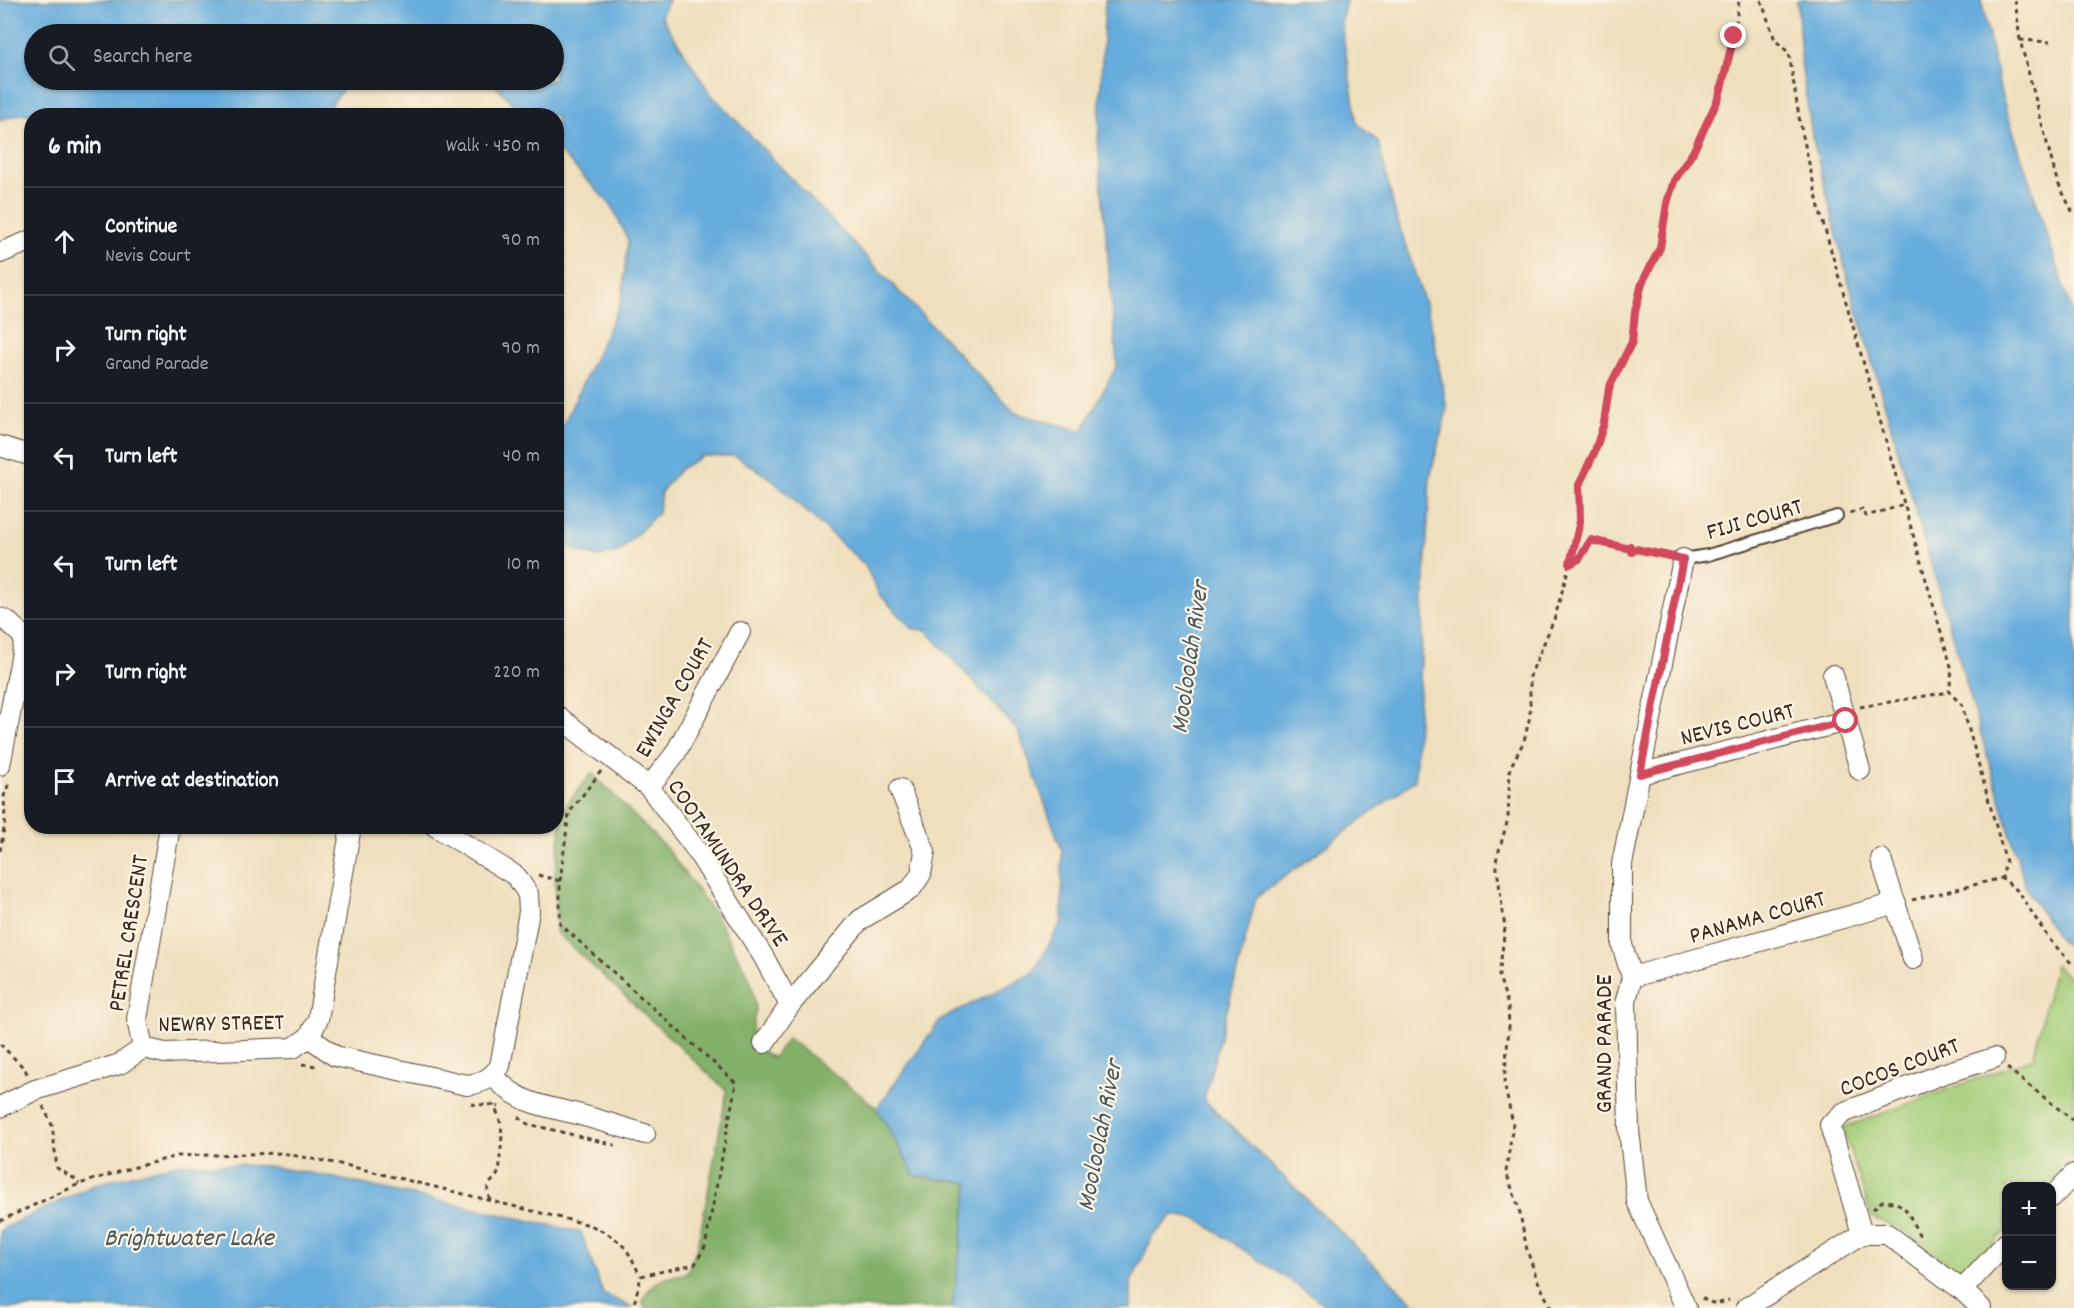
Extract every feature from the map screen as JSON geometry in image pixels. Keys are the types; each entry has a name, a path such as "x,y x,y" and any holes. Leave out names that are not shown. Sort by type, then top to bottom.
{"street":[{"path":"0,253 24,243"},
{"path":"0,446 24,454"},
{"name":"GRAND PARADE","path":"1683,559 1622,864 1622,945 1632,977 1626,1000 1628,1118 1637,1201 1686,1308"},
{"path":"0,618 24,635"},
{"name":"EWINGA COURT","path":"649,788 675,754 740,632"},
{"path":"0,765 24,656"},
{"path":"1833,675 1860,770"},
{"name":"NEVIS COURT","path":"1640,774 1845,715"},
{"name":"COOTAMUNDRA DRIVE","path":"564,721 649,788 695,848 763,956 790,1005"},
{"path":"764,1043 790,1005 860,920 911,889 921,874 925,852 900,789"},
{"name":"PETREL CRESCENT","path":"143,1048 137,1019 169,834"},
{"name":"NEWRY STREET","path":"0,1107 35,1090 120,1064 143,1048 165,1053 293,1048 309,1037 318,1019 350,834"},
{"path":"309,1037 335,1056 467,1085 480,1083 493,1076 500,1066 529,912 528,894 516,876 448,834"},
{"path":"1881,859 1913,958"},
{"name":"PANAMA COURT","path":"1632,977 1896,903"},
{"name":"COCOS COURT","path":"1862,1234 1830,1125 1842,1113 1942,1074 1994,1058"},
{"path":"493,1076 513,1094 529,1103 582,1115 645,1134"},
{"path":"2056,1193 2074,1174"},
{"path":"1746,1308 1862,1234 1887,1234 1962,1290 1981,1308"},
{"path":"1962,1290 2002,1248"}],"lane":[{"name":"FIJI COURT","path":"1683,559 1708,555 1837,516"}],"path":[{"path":"1552,1307 1537,1279 1527,1250 1519,1208 1506,1172 1513,1124 1504,1083 1509,1027 1508,1005 1498,976 1505,928 1496,861 1508,819 1510,768 1524,741 1530,716 1530,676 1555,617 1580,521 1579,485 1595,451 1604,423 1609,388 1632,342 1635,312 1642,283 1660,248 1667,203 1674,181 1693,152 1719,97 1734,36 1738,0"},
{"path":"1761,0 1774,40 1790,53 1800,123 1820,212 1952,670 1949,692"},
{"path":"2015,0 2020,40 2057,181 2074,215"},
{"path":"2020,40 2050,42"},
{"path":"1837,516 1863,509 1866,516 1904,505"},
{"path":"1570,564 1579,559 1591,540 1626,548 1630,546 1632,552 1636,549 1683,559"},
{"path":"1845,715 1949,692"},
{"path":"1949,692 1962,705 1978,761 2006,862 2002,878"},
{"path":"611,757 568,813 560,881 560,924 736,1083 705,1247 695,1264 641,1276"},
{"path":"536,875 560,881"},
{"path":"1896,903 2002,878"},
{"path":"2002,878 2018,891 2049,939 2074,966"},
{"path":"0,1044 25,1069 52,1125 57,1168 79,1184"},
{"path":"1994,1058 2074,1121"},
{"path":"490,1200 487,1190 489,1183 498,1172 503,1133 501,1120 494,1105"},
{"path":"0,1221 79,1184 128,1168 177,1156 280,1153 345,1165 590,1225 623,1244 633,1260 641,1276 633,1308"}],"green space":[{"path":"592,773 666,848 716,916 751,981 756,1009 749,1044 773,1058 788,1038 877,1108 915,1176 969,1183 952,1308 645,1308 642,1301 650,1288 666,1278 687,1273 698,1245 727,1091 556,932 555,874 560,834 564,834 564,808"},
{"path":"2055,965 2074,982 2074,1159 2052,1182 2002,1182 2002,1234 1962,1277 1910,1234 1872,1217 1843,1128 2033,1058"}],"water":[{"name":"Mooloolah River","path":"0,0 669,0 661,16 709,92 1015,413 1082,431 1117,365 1098,142 1105,0 1346,0 1341,23 1357,123 1378,142 1396,216 1430,319 1447,410 1430,477 1415,780 1256,898 1204,1100 1419,1308 1331,1308 1197,1219 1173,1215 1153,1236 1131,1282 1131,1308 952,1308 969,1183 915,1176 877,1108 941,1019 1033,973 1062,921 1062,850 1018,731 926,630 913,629 879,594 865,565 770,478 736,456 702,456 680,469 661,492 658,513 620,551 600,557 578,552 564,542 564,423 622,300 628,240 612,206 564,156 564,108 517,108 500,90 564,90 564,24 24,24 24,90 342,90 328,108 24,108 24,114 0,120"},
{"path":"1797,0 1981,0 2001,94 2074,318 2074,954 2055,934 2026,888 1847,276 1812,135 1802,70"},
{"name":"Brightwater Lake","path":"180,1163 267,1166 321,1175 581,1232 603,1294 634,1308 0,1308 0,1231 96,1184"}],"route":[{"path":"1734,36 1719,97 1693,152 1674,181 1667,203 1660,248 1642,283 1635,312 1632,342 1609,388 1604,423 1595,451 1579,485 1580,521 1570,564 1579,559 1591,540 1626,548 1630,546 1632,552 1636,549 1683,559 1640,774 1846,721"}]}
